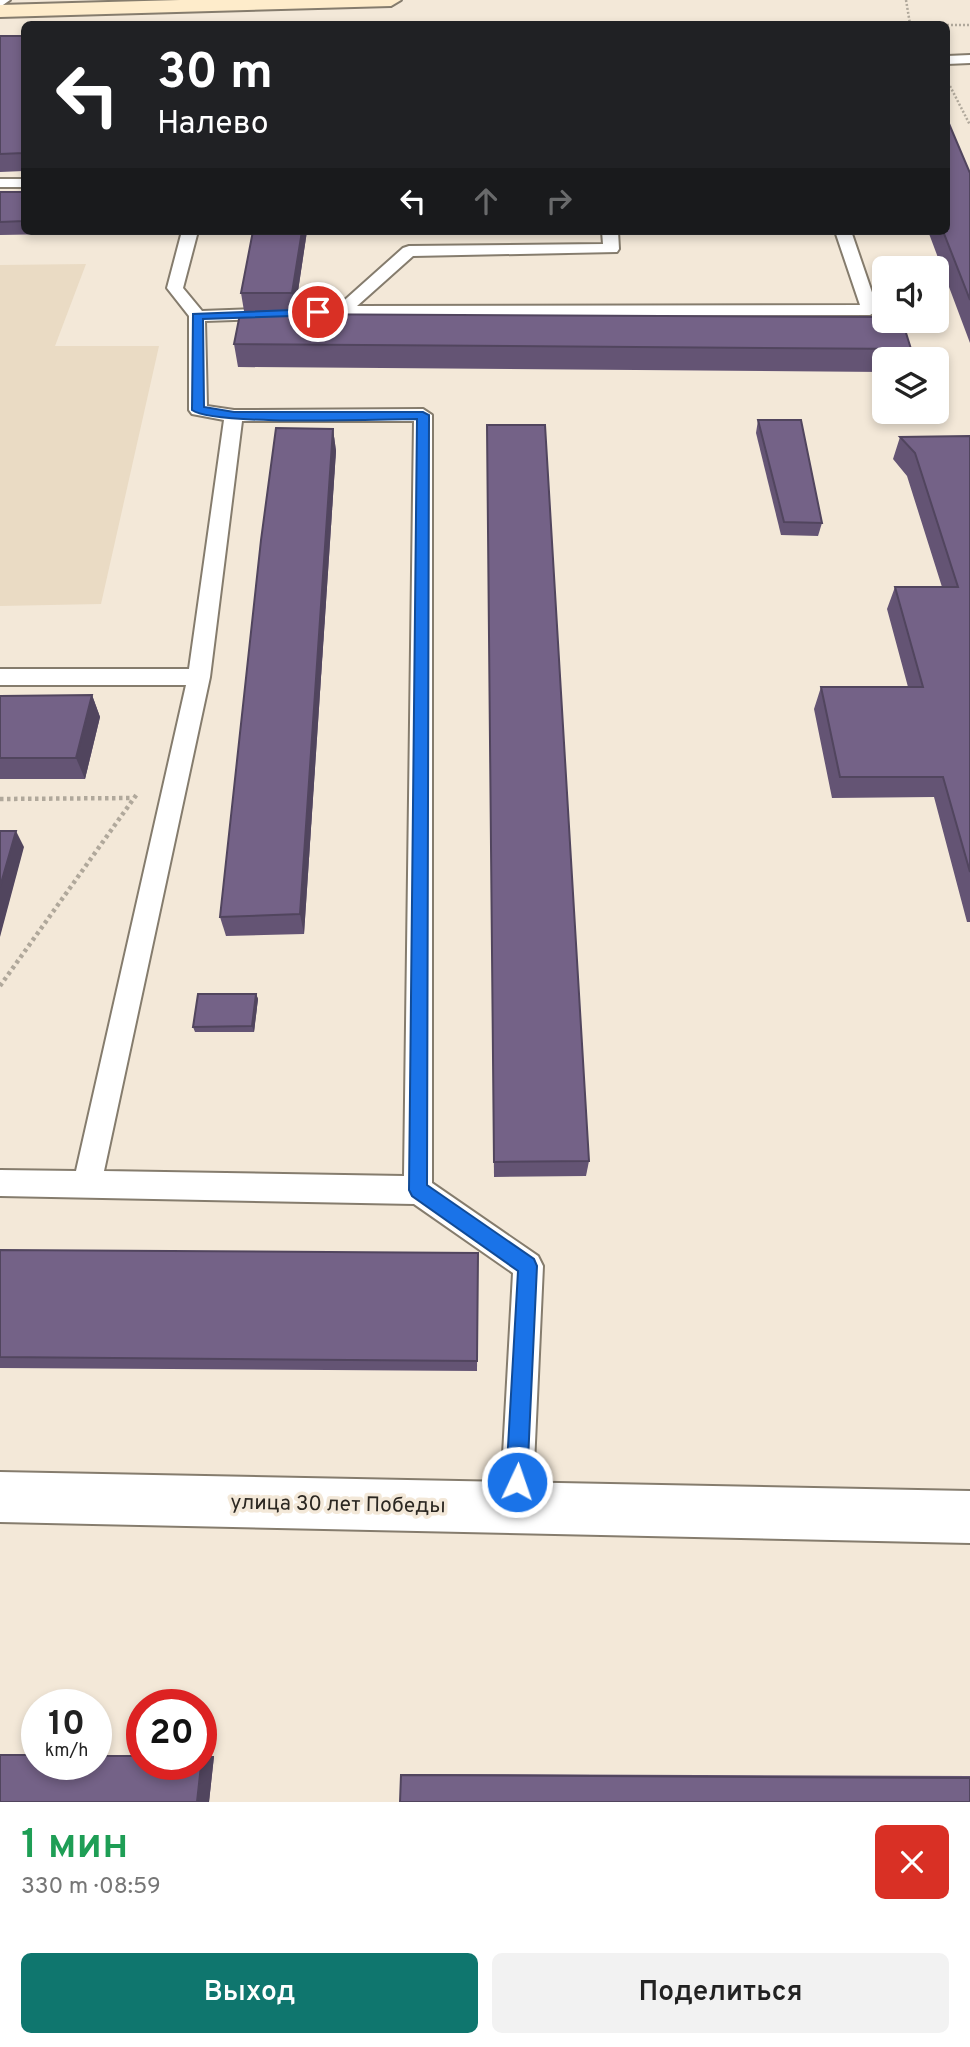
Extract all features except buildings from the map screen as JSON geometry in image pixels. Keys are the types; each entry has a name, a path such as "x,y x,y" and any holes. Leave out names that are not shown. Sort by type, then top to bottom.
{"street":[{"path":"0,11 391,0"},
{"name":"улица 30 лет Победы","path":"0,1497 970,1517"}],"lane":[{"path":"950,60 970,59"},
{"path":"0,183 21,183"},
{"path":"189,235 175,288 197,316 198,410 234,416 423,415 418,1190"},
{"path":"342,312 409,251 611,249 610,235"},
{"path":"197,316 342,312 870,310 845,235"},
{"path":"87,1185 199,677 234,416"},
{"path":"0,677 199,677"},
{"path":"0,1184 418,1190 528,1266 516,1509"}],"path":[{"path":"906,0 910,21"},
{"path":"950,25 970,25"},
{"path":"950,85 970,125"},
{"path":"0,986 142,787"},
{"path":"0,799 134,798"}],"shaded area":[{"path":"86,264 55,346 159,346 101,604 0,606 0,265"}],"route":[{"path":"318,312 197,316 198,410 234,416 423,415 418,1190 528,1266 517,1482"}]}
